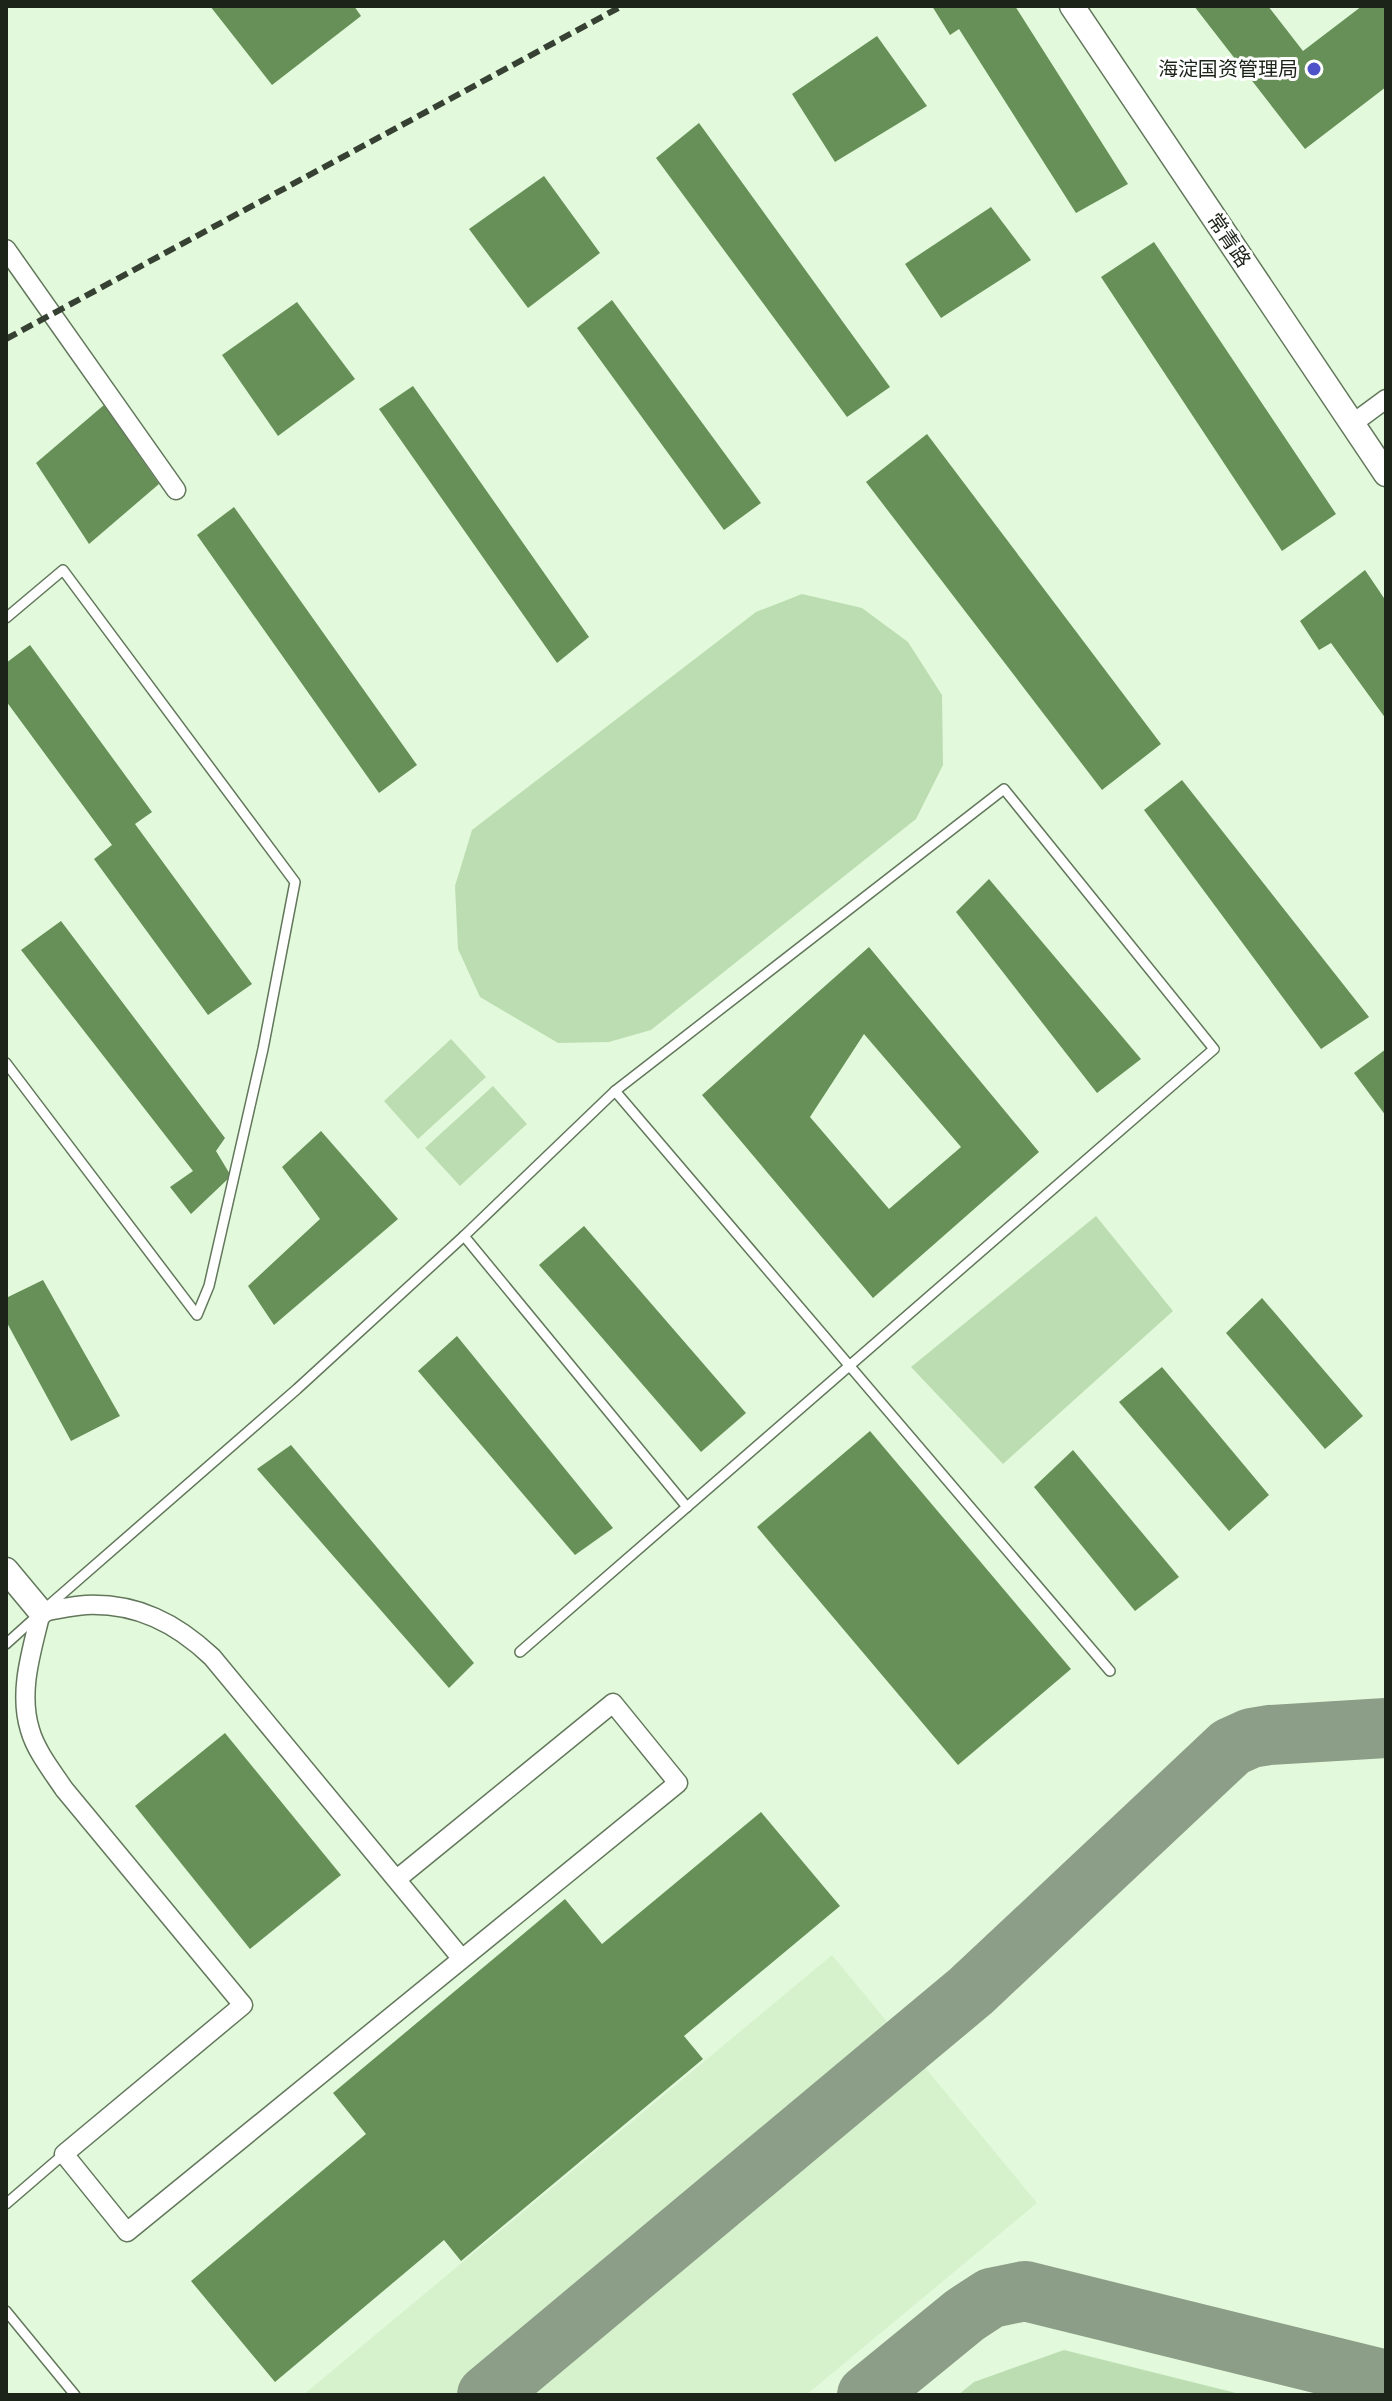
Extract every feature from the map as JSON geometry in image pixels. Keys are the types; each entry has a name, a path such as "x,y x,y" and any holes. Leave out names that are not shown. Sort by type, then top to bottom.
{"street":[{"name":"常青路","path":"1072,6 1386,474"},
{"path":"6,249 176,490"},
{"path":"1352,424 1386,399"},
{"path":"6,1570 41,1612"},
{"path":"41,1612 86,1605 125,1610 158,1618 187,1633 212,1657 462,1959"},
{"path":"41,1612 28,1663 25,1694 29,1729 42,1756 64,1789 243,2005 64,2154 127,2232 678,1783 613,1703 397,1879"}],"lane":[{"path":"6,618 63,570 295,882 263,1049 209,1286 197,1315 6,1063"},
{"path":"6,1644 297,1389 464,1236 615,1091 1004,789 1214,1049 520,1652"},
{"path":"615,1091 1110,1671"},
{"path":"464,1236 687,1507"},
{"path":"6,2204 64,2154"},
{"path":"6,2311 75,2395"}],"shaded area":[{"path":"802,594 862,608 908,642 942,695 943,765 916,819 651,1030 609,1042 558,1043 480,997 458,949 455,886 472,830 756,612"},
{"path":"451,1039 486,1077 418,1139 384,1101"},
{"path":"493,1086 527,1124 460,1186 425,1148"},
{"path":"1096,1216 1173,1311 1003,1464 911,1367"},
{"path":"832,1955 1037,2203 806,2395 303,2395"},
{"path":"1064,2350 1244,2395 958,2395 974,2382"}],"building":[{"path":"210,6 354,6 361,16 272,85"},
{"path":"932,6 1015,6 1128,184 1076,213 959,29 950,35"},
{"name":"海淀国资管理局","path":"1194,6 1268,6 1303,51 1362,6 1386,6 1386,87 1305,149"},
{"path":"877,36 927,106 835,162 792,94"},
{"path":"699,123 890,387 847,417 656,158"},
{"path":"544,176 600,253 528,308 469,229"},
{"path":"991,207 1031,260 941,318 905,264"},
{"path":"1154,242 1336,514 1282,551 1101,277"},
{"path":"612,300 761,503 724,530 577,328"},
{"path":"297,302 355,379 278,436 222,355"},
{"path":"413,386 589,637 557,663 379,409"},
{"path":"104,405 159,484 89,544 36,463"},
{"path":"927,434 1161,744 1102,790 866,482"},
{"path":"234,507 417,765 379,793 197,535"},
{"path":"1365,570 1386,601 1386,719 1331,643 1319,650 1300,621"},
{"path":"30,645 152,812 135,824 252,984 208,1015 94,859 112,845 6,701 6,663"},
{"path":"1182,780 1369,1017 1321,1049 1144,810"},
{"path":"989,879 1141,1059 1097,1093 956,912"},
{"path":"61,921 225,1138 216,1151 231,1176 191,1214 170,1187 193,1171 21,950"},
{"path":"869,947 1039,1152 873,1298 702,1095","holes":["864,1034 961,1147 889,1209 810,1117"]},
{"path":"1386,1049 1386,1116 1354,1073"},
{"path":"321,1131 398,1219 274,1325 248,1286 320,1219 282,1167"},
{"path":"584,1226 746,1413 701,1452 539,1265"},
{"path":"43,1280 120,1416 71,1441 6,1321 6,1298"},
{"path":"1262,1298 1363,1416 1325,1449 1226,1333"},
{"path":"457,1336 613,1528 575,1555 418,1371"},
{"path":"1162,1367 1269,1495 1229,1531 1119,1402"},
{"path":"870,1431 1071,1669 958,1765 757,1527"},
{"path":"291,1445 474,1663 449,1688 257,1469"},
{"path":"1073,1450 1179,1577 1135,1611 1034,1487"},
{"path":"225,1733 341,1875 250,1949 135,1806"},
{"path":"761,1812 840,1906 684,2036 703,2059 461,2261 444,2240 275,2382 191,2281 366,2134 333,2093 565,1899 602,1944"}],"taxiway":[{"path":"487,2395 971,1991 1231,1747 1251,1738 1269,1735 1386,1728"},
{"path":"867,2395 965,2315 991,2298 1025,2291 1386,2380"}],"railway":[{"path":"6,339 622,6"}],"place":[{"name":"海淀国资管理局","path":"1314,69"}]}
